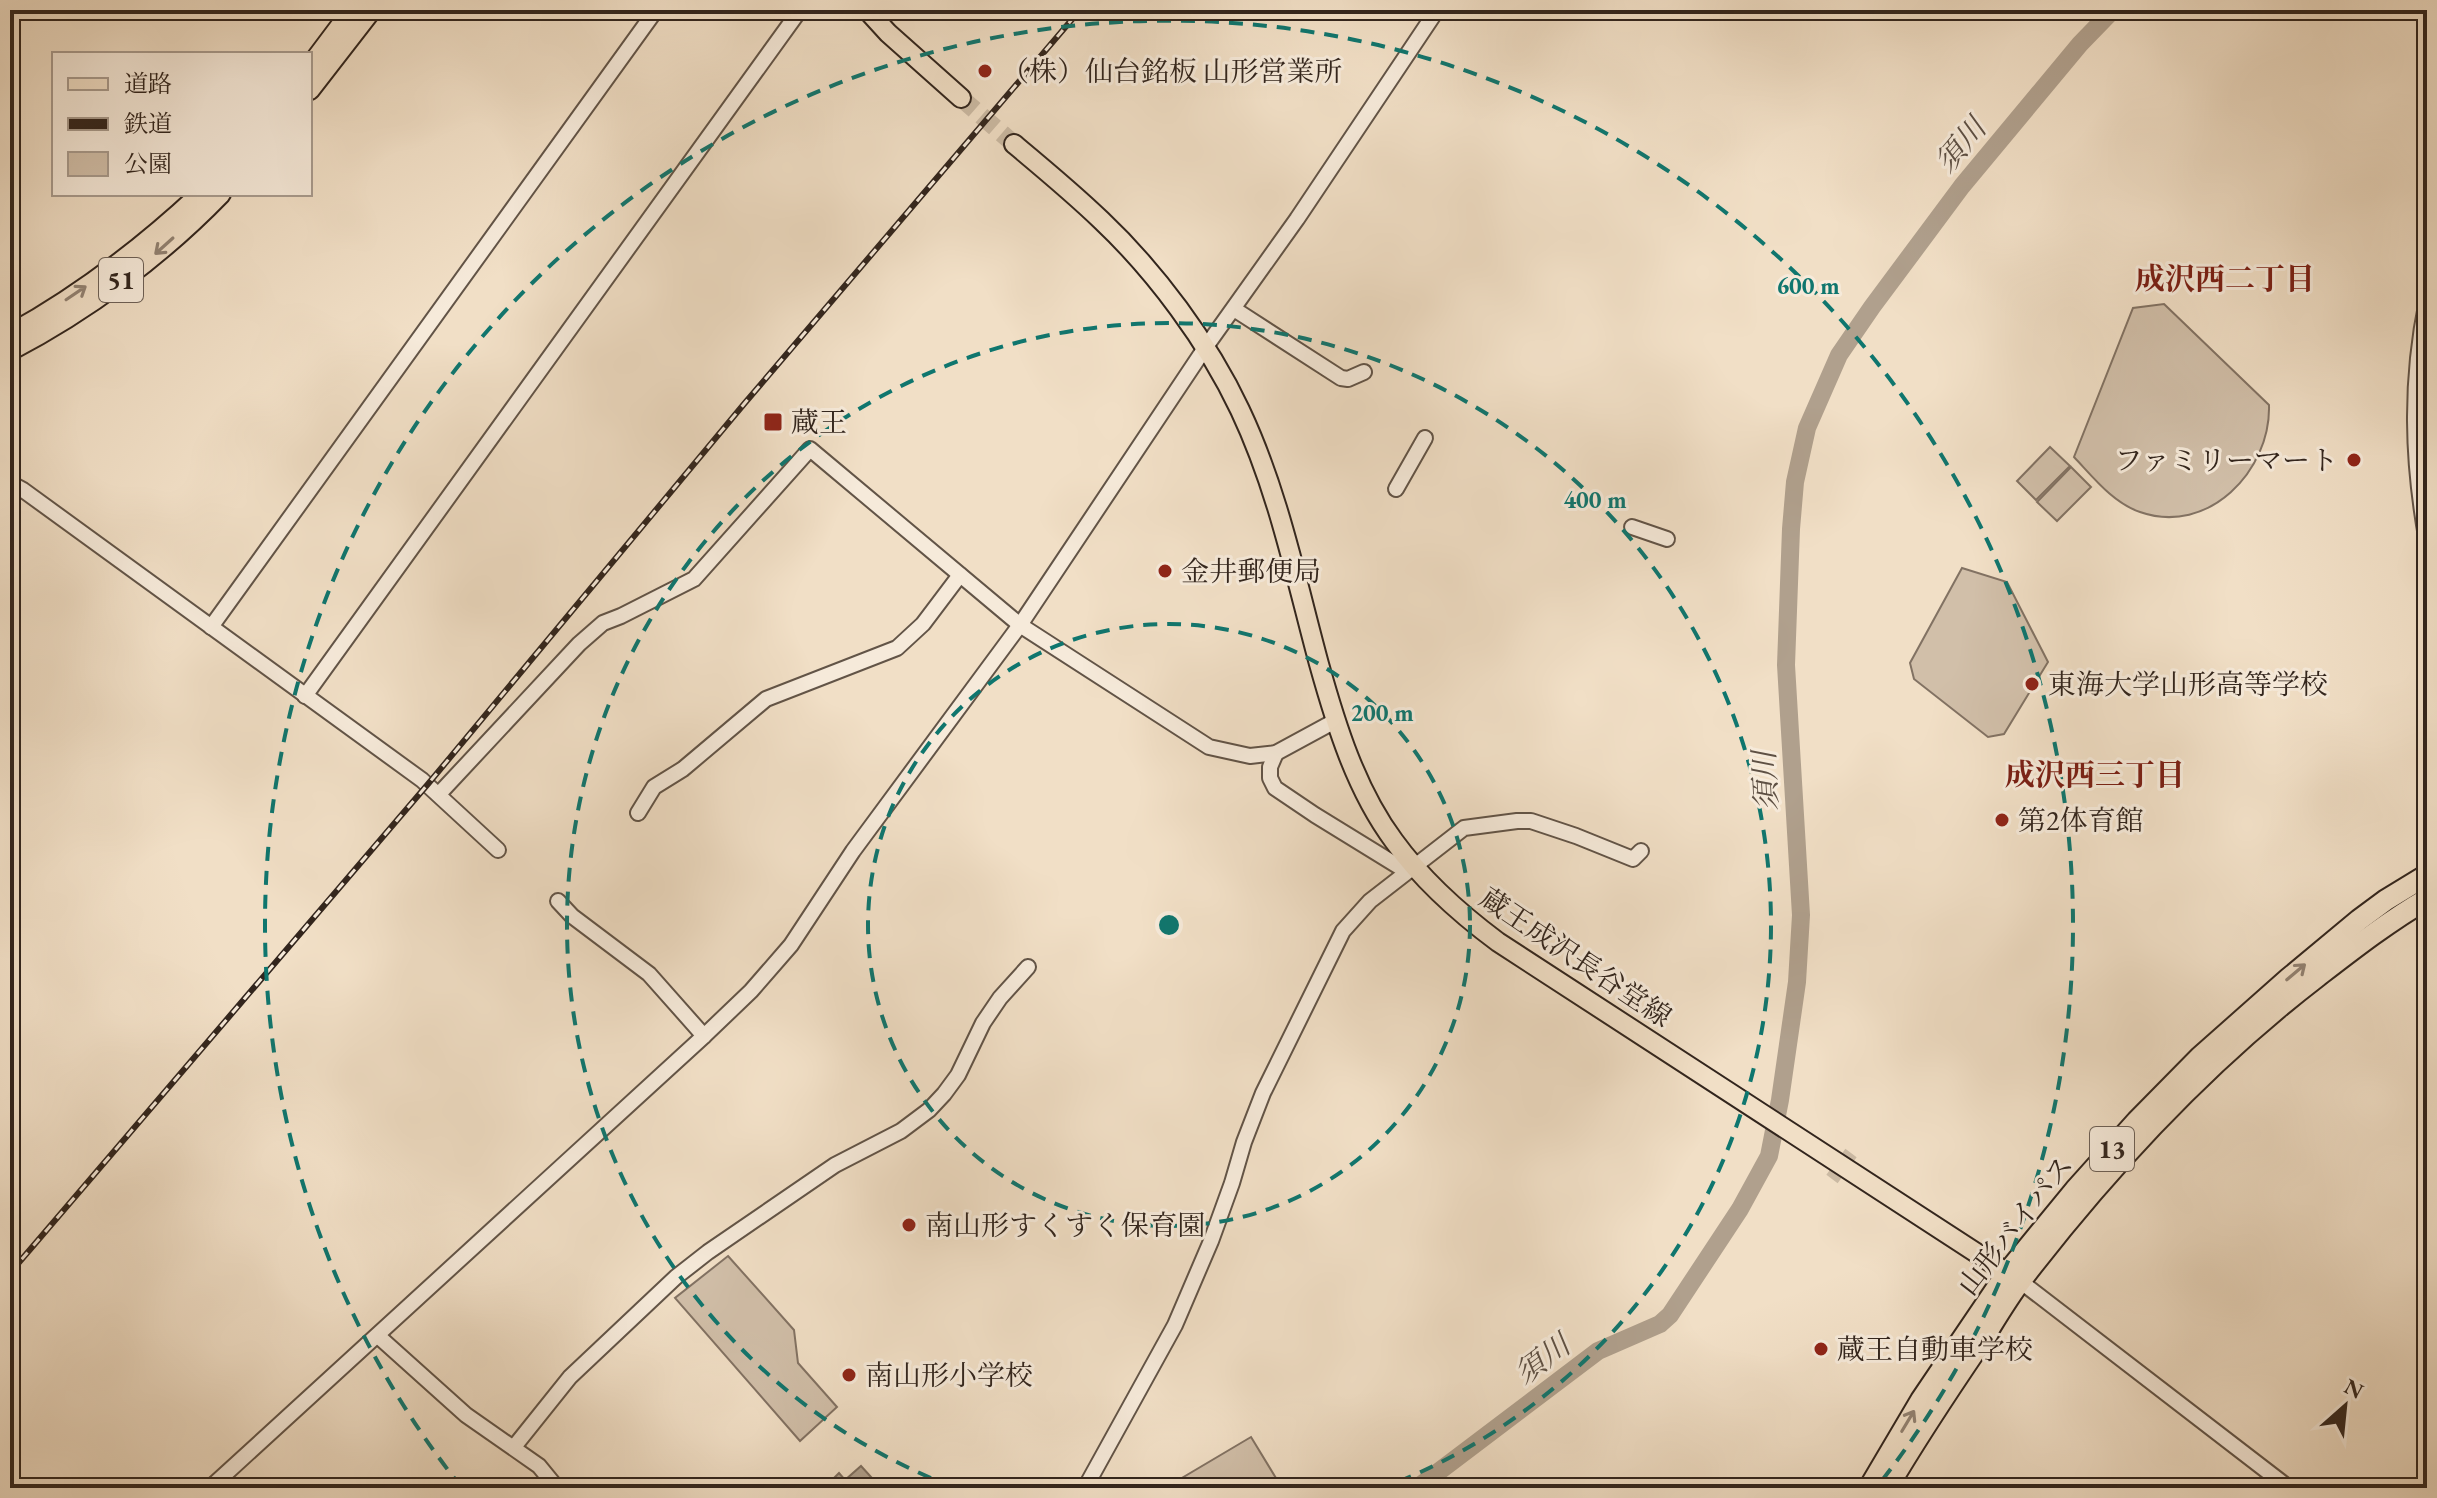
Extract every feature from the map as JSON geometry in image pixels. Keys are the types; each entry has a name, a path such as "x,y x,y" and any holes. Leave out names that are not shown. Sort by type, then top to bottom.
{"highway":[{"name":"山形バイパス","path":"1869,1488 1921,1400 2075,1190 2137,1121 2200,1057 2359,920 2427,875"},
{"name":"山形バイパス","path":"1887,1488 2014,1277 2212,1066 2301,989 2427,899"}],"main road":[{"path":"312,63 352,10"},
{"path":"312,87 372,10"},
{"path":"867,10 888,33 961,98"},
{"name":"蔵王成沢長谷堂線","path":"1014,144 1101,219 1128,247 1205,348 1240,409 1270,484 1335,721 1367,797 1410,868 1487,934 2014,1277"},
{"name":"51","path":"10,334 84,289 132,253 198,196"},
{"name":"51","path":"10,351 85,306 147,261 219,196"}],"street":[{"path":"211,627 656,10"},
{"path":"305,696 800,10"},
{"path":"210,1488 704,1036 751,991 791,945 861,839 1020,625 1437,10"},
{"path":"2427,300 2415,388 2415,426 2416,477 2427,542"},
{"path":"1234,309 1341,378 1348,379 1364,372"},
{"path":"1396,489 1425,438"},
{"path":"439,794 579,644 603,623 694,579 810,449 1020,625 1209,747 1250,756 1276,753 1335,721"},
{"path":"10,483 422,780 498,850"},
{"path":"1632,527 1667,539"},
{"path":"638,813 654,787 683,769 766,699 897,648 923,624 960,575"},
{"path":"1276,753 1270,767 1270,778 1275,788 1315,815 1410,868"},
{"path":"1085,1488 1175,1325 1211,1241 1263,1093 1343,931 1410,868 1464,828 1531,821 1633,859 1641,851"},
{"path":"558,901 572,916 649,974 704,1036"},
{"path":"514,1447 570,1377 676,1277 835,1165 901,1131 929,1110 950,1087 983,1023 1000,998 1028,967"},
{"path":"2014,1277 2289,1488"},
{"path":"378,1336 456,1407 539,1466 557,1488"}],"green space":[{"path":"2164,304 2269,405 2267,430 2259,453 2247,474 2231,492 2211,506 2189,515 2165,517 2130,508 2104,489 2074,457 2133,308"},
{"path":"2050,447 2070,466 2036,500 2017,481"},
{"path":"2071,467 2091,487 2057,521 2037,502"},
{"path":"1962,568 2007,582 2048,662 2004,734 1988,737 1914,679 1910,663"},
{"path":"728,1256 794,1330 798,1363 837,1407 800,1441 675,1298"},
{"path":"1251,1437 1282,1488 1165,1488"}],"shaded area":[{"path":"861,1466 871,1477 859,1488 830,1488 827,1485 839,1473 845,1480"}],"waterway":[{"name":"須川","path":"1417,1488 1598,1351 1660,1324 1670,1315 1740,1209 1769,1156 1797,982 1801,915 1786,665 1795,482 1807,428 1839,355 1872,307 1962,186 2080,44 2113,10"}],"tunnel":[{"path":"961,98 1014,144"},
{"path":"1832,1179 1851,1153"}],"railway":[{"path":"10,1273 428,784 744,404 1080,10"}],"place":[{"name":"（株）仙台銘板 山形営業所","path":"985,71"},
{"name":"蔵王","path":"773,422"},
{"name":"ファミリーマート","path":"2354,460"},
{"name":"金井郵便局","path":"1165,571"},
{"name":"東海大学山形高等学校","path":"2032,684"},
{"name":"第2体育館","path":"2002,820"},
{"name":"南山形すくすく保育園","path":"909,1225"},
{"name":"蔵王自動車学校","path":"1821,1349"},
{"name":"南山形小学校","path":"849,1375"}],"district":[{"name":"成沢西二丁目","path":"2225,278"},
{"name":"成沢西三丁目","path":"2095,774"}]}
